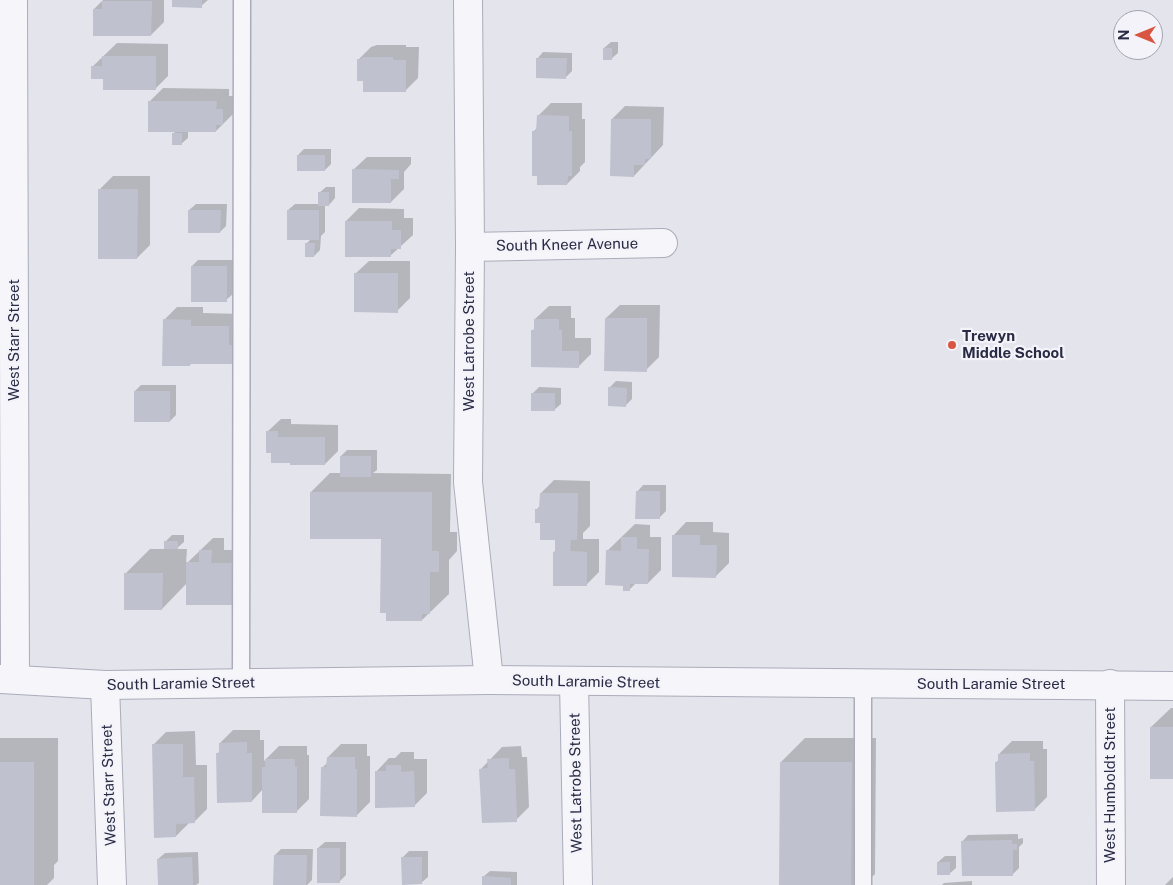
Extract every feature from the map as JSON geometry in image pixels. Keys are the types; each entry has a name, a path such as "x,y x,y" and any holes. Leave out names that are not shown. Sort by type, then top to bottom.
{"street":[{"name":"West Starr Street","path":"7,679 13,0"},
{"name":"West Latrobe Street","path":"468,0 470,247 468,482 489,680"},
{"name":"South Kneer Avenue","path":"470,247 663,243"},
{"name":"South Laramie Street","path":"7,679 105,685 489,680 1173,686"},
{"name":"West Latrobe Street","path":"574,682 578,885"},
{"name":"West Humboldt Street","path":"1110,684 1111,885"},
{"name":"West Starr Street","path":"105,685 112,885"}],"lane":[{"path":"241,683 242,0"},
{"path":"863,684 863,885"}],"building":[{"path":"172,0 202,0 202,8 172,7"},
{"path":"102,1 152,1 151,36 93,36 93,9 102,9"},
{"path":"603,48 612,48 612,60 603,60"},
{"path":"102,56 156,56 156,90 103,90 103,79 91,79 91,66 102,66"},
{"path":"362,57 393,57 393,60 406,60 406,92 363,92 363,81 357,81 357,59 362,59"},
{"path":"536,58 567,58 566,79 536,78"},
{"path":"148,101 217,101 216,109 223,109 223,125 216,125 216,132 148,132"},
{"path":"537,115 569,116 569,131 572,131 572,176 568,176 567,185 537,185 537,176 532,176 532,131 536,131"},
{"path":"611,119 651,119 651,159 645,159 645,165 634,165 634,177 610,176"},
{"path":"172,133 182,133 182,145 172,145"},
{"path":"297,155 325,155 325,171 297,171"},
{"path":"352,169 399,170 399,179 391,179 391,203 352,203"},
{"path":"98,189 138,189 137,259 98,259"},
{"path":"318,192 329,192 329,206 318,206"},
{"path":"188,210 221,210 220,233 188,233"},
{"path":"287,210 319,210 319,240 287,240"},
{"path":"345,221 392,221 392,230 401,230 401,249 391,249 391,257 345,257"},
{"path":"305,243 315,243 314,257 305,257"},
{"path":"191,266 227,266 227,302 191,302"},
{"path":"354,273 398,273 398,313 354,312"},
{"path":"605,318 647,318 647,372 604,371"},
{"path":"163,319 191,320 191,326 229,326 232,364 162,366"},
{"path":"534,319 559,319 559,330 562,330 562,351 579,351 579,368 531,367 531,330 534,330"},
{"path":"608,387 627,388 626,407 608,406"},
{"path":"134,391 170,391 170,422 134,422"},
{"path":"531,393 555,393 555,411 531,411"},
{"path":"266,431 278,431 278,437 325,437 325,465 271,463 271,453 266,453"},
{"path":"340,456 371,456 371,477 340,477"},
{"path":"636,491 660,491 660,519 635,519"},
{"path":"310,492 432,492 432,551 439,551 439,572 430,572 430,614 422,614 422,621 386,621 386,613 380,613 381,539 310,539"},
{"path":"540,493 578,493 577,540 571,540 570,551 587,552 587,586 553,586 555,540 540,540 540,523 535,523 535,509 539,509"},
{"path":"672,535 700,535 700,545 717,545 716,578 672,577"},
{"path":"621,537 637,537 637,549 649,549 648,584 630,584 630,591 623,591 623,586 605,585 606,550 621,551"},
{"path":"164,541 178,541 178,549 164,549"},
{"path":"199,550 212,550 211,563 234,563 234,605 186,605 186,562 199,562"},
{"path":"124,573 163,573 162,610 124,610"},
{"path":"1150,727 1173,727 1173,779 1150,779"},
{"path":"247,742 247,753 252,753 252,802 217,803 216,753 219,753 219,743"},
{"path":"152,744 183,744 183,777 194,777 195,823 176,824 176,837 154,838"},
{"path":"1030,753 1030,761 1034,761 1035,811 996,812 995,762 998,762 998,754"},
{"path":"327,757 355,757 355,769 357,769 357,817 320,816 321,767 326,767"},
{"path":"509,758 509,769 515,769 517,822 482,823 479,769 488,768 487,759"},
{"path":"265,759 295,759 295,767 297,767 297,813 262,813 262,767 265,767"},
{"path":"0,762 34,762 34,885 0,885"},
{"path":"780,762 852,762 851,885 779,885"},
{"path":"386,765 401,765 401,772 414,771 415,807 375,808 375,771 386,771"},
{"path":"1012,840 1012,844 1017,844 1017,850 1013,850 1013,876 962,876 961,841"},
{"path":"317,848 340,848 340,883 317,883"},
{"path":"274,855 307,855 306,885 273,885"},
{"path":"192,857 193,885 158,885 157,859"},
{"path":"401,857 422,857 422,884 402,885"},
{"path":"937,862 950,862 950,875 937,875"},
{"path":"482,876 511,878 511,885 482,885"}],"place":[{"name":"Trewyn Middle School","path":"952,345"}]}
